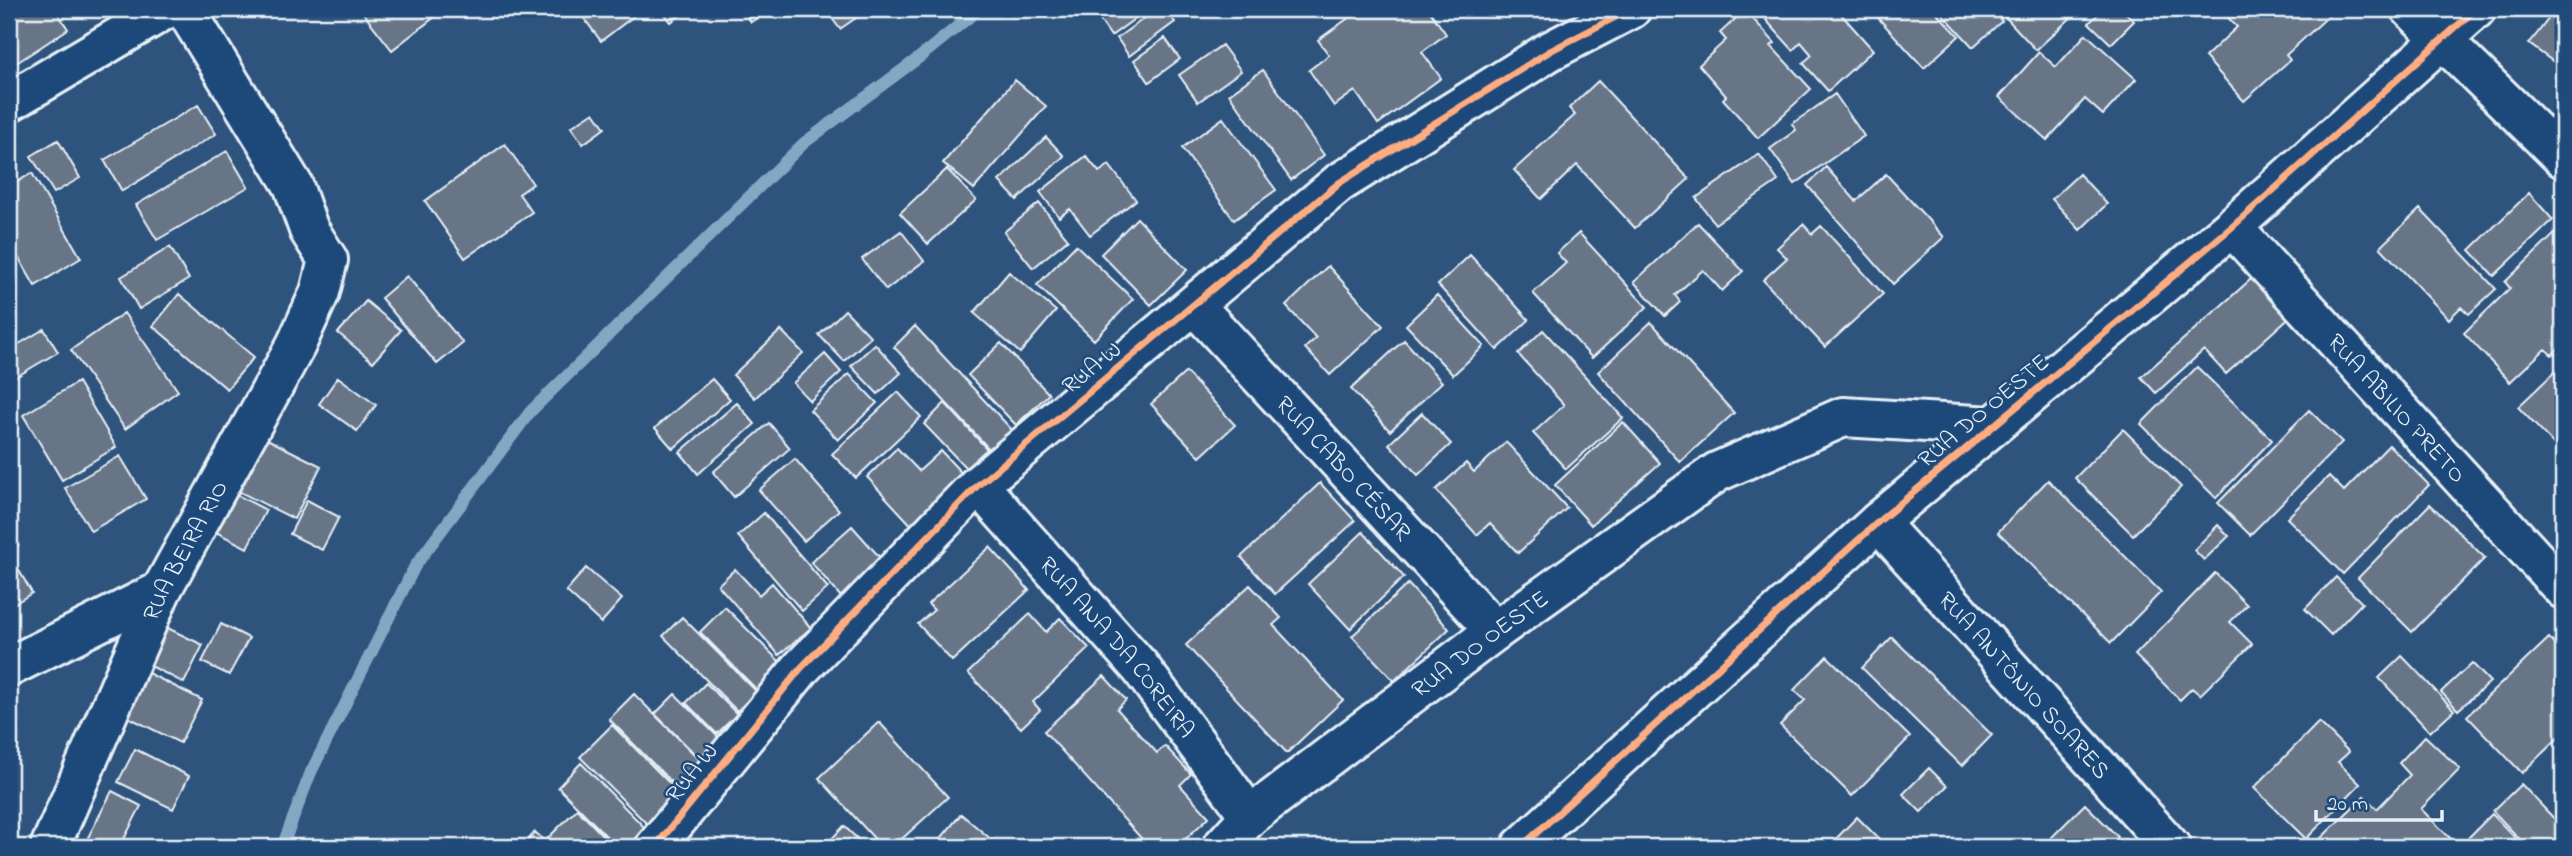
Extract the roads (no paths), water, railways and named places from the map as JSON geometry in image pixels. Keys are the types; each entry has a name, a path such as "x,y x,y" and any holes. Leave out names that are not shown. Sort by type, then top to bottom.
{"street":[{"path":"9,102 166,9"},
{"name":"RUA BEIRA RIO","path":"50,847 161,592 296,345 320,292 328,260 309,230 293,185 185,9"},
{"name":"RUA W","path":"655,847 801,667 978,485 1339,183 1550,51 1631,9"},
{"path":"2411,9 2563,158"},
{"name":"RUA DO OESTE","path":"1529,844 1878,522 2232,227 2444,41 2476,9"},
{"name":"RUA ABILIO PRETO","path":"2232,227 2563,589"},
{"name":"RUA CABO CÉSAR","path":"1195,306 1495,631"},
{"name":"RUA DO OESTE","path":"1222,847 1250,816 1495,631 1717,472 1843,418 1993,426"},
{"name":"RUA ANA DA COREIRA","path":"978,485 1140,667 1250,816"},
{"name":"RUA ANTÔNIO SOARES","path":"1878,522 2171,847"},
{"path":"9,667 161,592"}],"waterway":[{"path":"282,847 311,772 415,566 530,412 804,143 920,57 979,9"}]}
